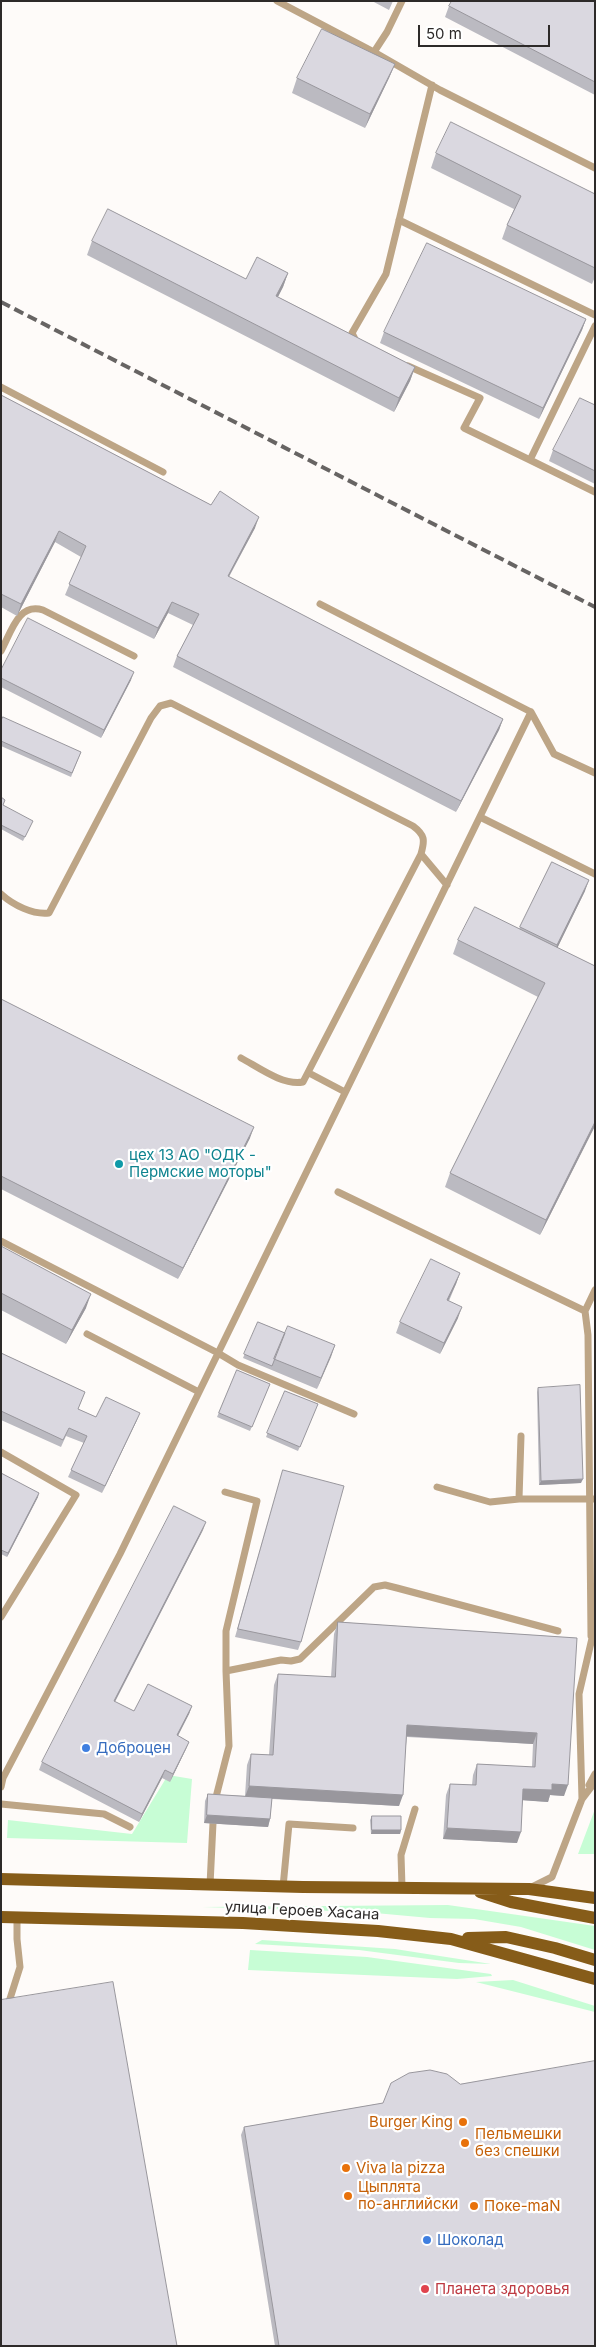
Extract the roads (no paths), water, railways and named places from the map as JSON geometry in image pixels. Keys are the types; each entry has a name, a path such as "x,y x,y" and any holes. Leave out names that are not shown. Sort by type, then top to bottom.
{"main road":[{"name":"улица Героев Хасана","path":"1,1879 283,1887 529,1889 595,1898"},
{"path":"464,1887 512,1902 595,1918"},
{"name":"улица Героев Хасана","path":"1,1917 243,1923 378,1931 451,1939 595,1979"},
{"path":"451,1939 506,1938 555,1948 595,1960"}],"lane":[{"path":"277,1 432,85 595,168"},
{"path":"374,52 387,32 402,1"},
{"path":"366,347 357,343 352,333 386,274 432,85"},
{"path":"399,220 595,315"},
{"path":"530,460 595,326"},
{"path":"401,363 480,398 464,428 595,492"},
{"path":"1,387 163,472"},
{"path":"320,604 531,712 554,754 595,773"},
{"path":"1,652 24,611 34,607 134,656"},
{"path":"1,894 31,911 40,914 49,913 151,718 160,706 171,703 422,832 425,840 421,854 303,1082 294,1084 240,1058"},
{"path":"1,1787 3,1778 120,1554 531,712"},
{"path":"480,817 595,874"},
{"path":"421,854 447,885"},
{"path":"309,1073 345,1092"},
{"path":"338,1192 585,1311"},
{"path":"1,1241 218,1352 238,1365 354,1414"},
{"path":"582,1799 579,1694 593,1634 593,1500 588,1335 585,1311 595,1290"},
{"path":"86,1334 199,1392"},
{"path":"519,1499 520,1436"},
{"path":"1,1452 76,1495 1,1617"},
{"path":"437,1487 490,1502 519,1499 593,1500"},
{"path":"214,1802 229,1746 226,1631 257,1500 225,1492"},
{"path":"226,1671 281,1660 291,1662 300,1659 374,1587 385,1585 558,1631"},
{"path":"529,1889 552,1877 582,1799 595,1774"},
{"path":"582,1799 595,1782"},
{"path":"1,1804 104,1814 130,1827"},
{"path":"402,1887 401,1855 415,1809"},
{"path":"210,1885 213,1823"},
{"path":"283,1887 289,1824 353,1828"},
{"path":"8,2004 20,1967 17,1917"}],"railway":[{"path":"1,302 595,607"}],"place":[{"name":"цех 13 АО \"ОДК - Пермские моторы\"","path":"119,1164"},
{"name":"Доброцен","path":"86,1748"},
{"name":"Burger King","path":"463,2122"},
{"name":"Пельмешки без спешки","path":"465,2143"},
{"name":"Viva la pizza","path":"346,2168"},
{"name":"Цыплята по-английски","path":"348,2196"},
{"name":"Поке-maN","path":"474,2206"},
{"name":"Шоколад","path":"427,2240"},
{"name":"Планета здоровья","path":"425,2289"}]}
